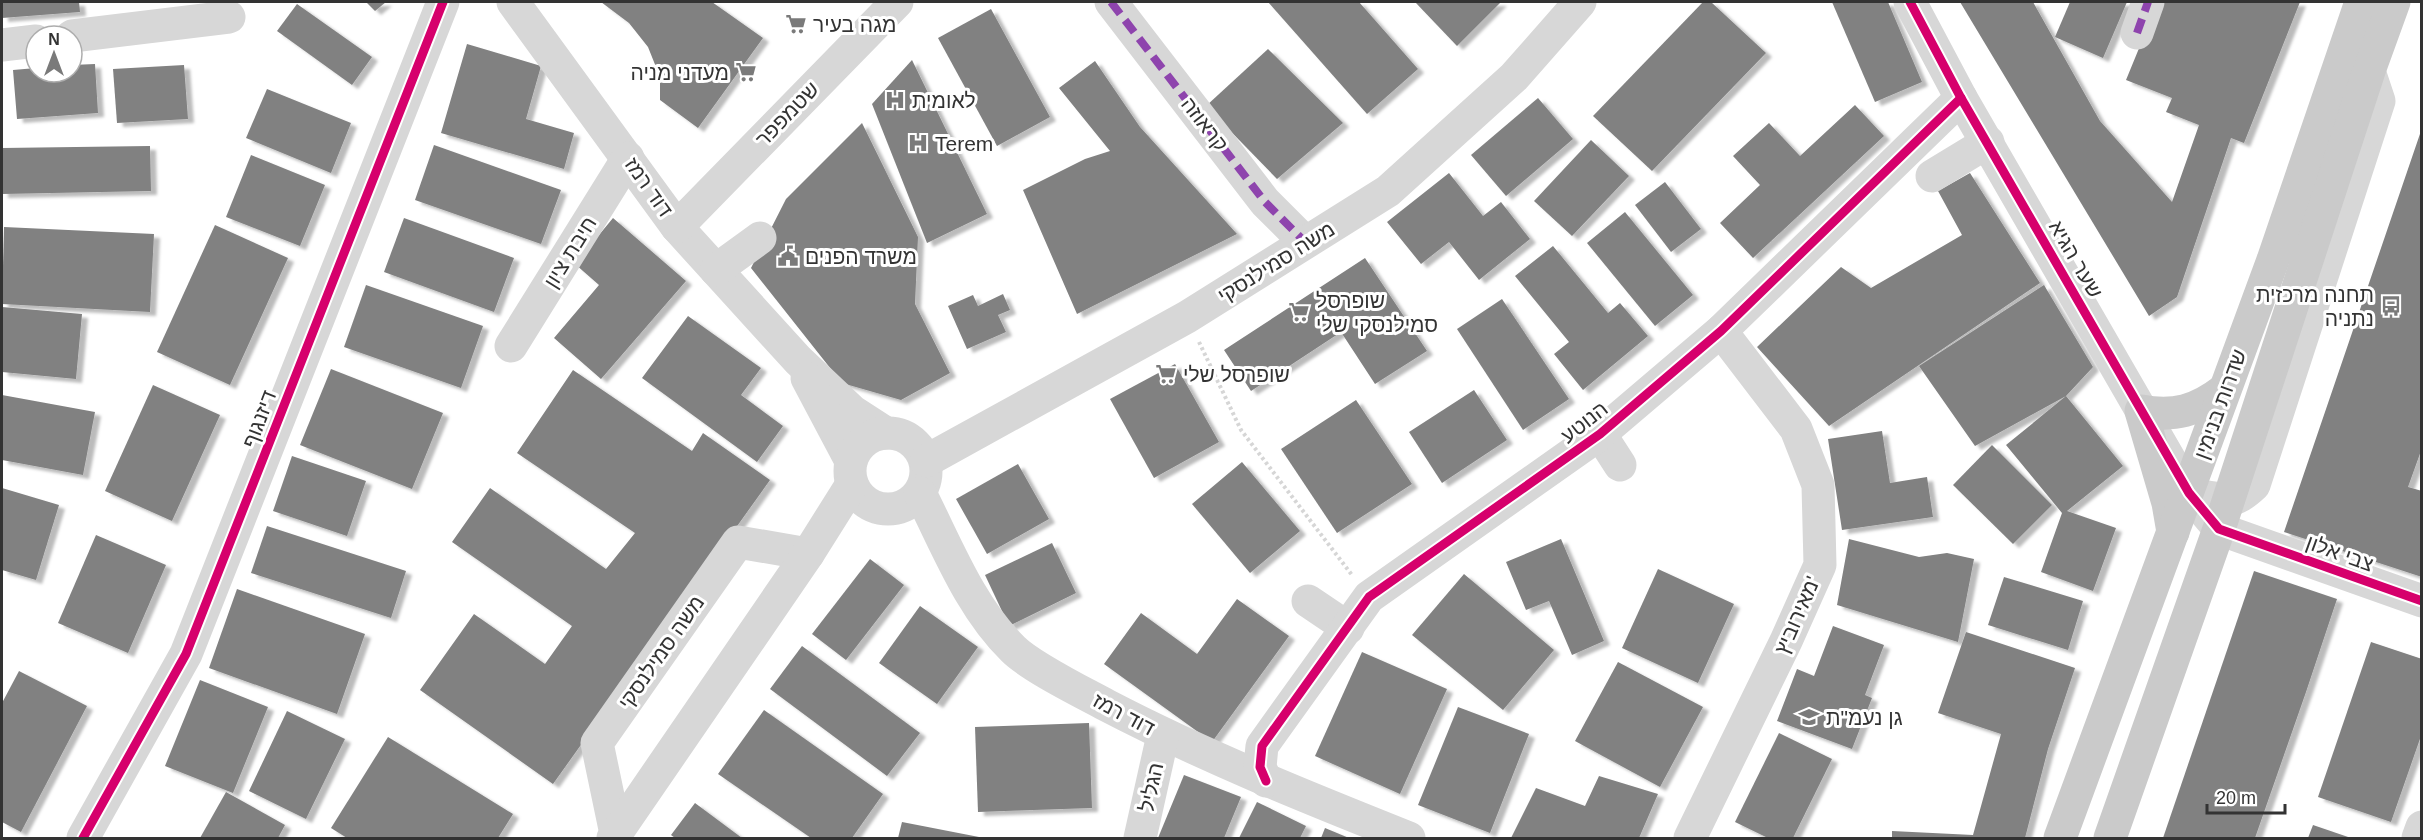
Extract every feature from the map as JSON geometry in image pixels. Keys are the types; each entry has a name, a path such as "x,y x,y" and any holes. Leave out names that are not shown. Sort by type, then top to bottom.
{"main road":[{"name":"שדרות בנימין","path":"2060,838 2273,260 2361,2"},
{"name":"שדרות בנימין","path":"2109,838 2233,517 2369,71 2394,2"},
{"path":"2173,532 2168,503 2141,411 2163,415 2179,414 2195,409 2224,390"}],"street":[{"name":"דיזנגוף","path":"83,838 186,654 443,2"},
{"name":"דוד רמז","path":"513,2 677,227 798,360 852,411 885,433"},
{"name":"שטמפפר","path":"677,227 897,2"},
{"name":"קראוזה","path":"1111,2 1265,202 1305,243"},
{"name":"שער הגיא","path":"1910,2 1960,98 1988,142 2188,493 2233,517"},
{"path":"2137,33 2148,2"},
{"name":"משה סמילנסקי","path":"926,461 1187,317 1388,191 1514,76 1564,7"},
{"path":"84,35 229,17"},
{"path":"2,45 24,42"},
{"name":"הנוטע","path":"1266,781 1260,767 1262,746 1369,597 1600,434 1720,331 1960,98"},
{"path":"1932,176 1988,142"},
{"name":"חיבת ציון","path":"511,346 628,158"},
{"path":"716,270 760,238"},
{"name":"מאירוביץ'","path":"1690,838 1786,641 1820,565 1818,485 1796,429 1720,331"},
{"name":"דוד רמז","path":"798,360 852,472"},
{"path":"885,433 911,440 926,461 926,478 920,493 911,502 889,510 866,502 852,472 855,452 868,439 885,433"},
{"path":"1600,434 1620,465"},
{"name":"משה סמילנסקי","path":"614,836 808,554 852,472"},
{"name":"דוד רמז","path":"920,493 975,600 1013,650 1077,690 1163,735 1266,781 1409,838"},
{"name":"צבי אלון","path":"2233,517 2421,601"},
{"name":"משה סמילנסקי","path":"614,836 597,743 738,542 808,554"},
{"path":"1308,602 1348,628"},
{"name":"הגליל","path":"1140,838 1163,735"},
{"path":"2418,838 2421,827"}],"path":[{"path":"1187,317 1241,430 1369,597"}],"building":[{"path":"2,2 79,2 80,12 2,18"},
{"path":"366,2 386,2 375,11"},
{"path":"601,2 712,2 763,38 698,128 660,100 660,77 648,47 629,23"},
{"path":"1268,2 1359,2 1418,69 1367,114"},
{"path":"1415,2 1501,2 1457,46"},
{"path":"1703,2 1711,2 1766,53 1652,171 1593,116"},
{"path":"1832,2 1888,2 1922,82 1875,102"},
{"path":"1960,2 2033,2 2100,121 2172,202 2199,125 2166,112 2172,98 2126,80 2158,2 2300,2 2244,143 2231,138 2177,297 2149,316"},
{"path":"2070,2 2127,2 2103,58 2055,37"},
{"path":"297,4 372,57 352,85 277,31"},
{"path":"991,9 1050,117 997,146 938,38"},
{"path":"467,44 541,66 526,119 574,133 564,169 441,133"},
{"path":"1268,49 1343,123 1277,179 1206,106"},
{"path":"912,60 987,214 927,243 872,104"},
{"path":"1095,61 1140,127 1237,234 1077,314 1023,190 1085,159 1110,151 1059,88"},
{"path":"84,64 95,64 98,113 17,119 13,70 24,69 24,84 84,84"},
{"path":"184,65 188,119 117,123 113,69"},
{"path":"267,89 351,123 331,173 246,138"},
{"path":"1538,98 1573,139 1506,196 1471,155"},
{"path":"1855,105 1884,136 1753,258 1720,223 1760,185 1733,156 1769,123 1800,156"},
{"path":"862,123 918,237 915,304 950,373 901,400 842,383 751,268 786,199"},
{"name":"תחנה מרכזית נתניה","path":"2422,128 2422,448 2408,487 2422,491 2422,577 2284,532"},
{"path":"1591,140 1629,176 1572,236 1534,201"},
{"path":"434,145 561,190 541,244 415,200"},
{"path":"150,146 151,191 2,194 2,148"},
{"path":"251,155 325,185 300,246 226,217"},
{"path":"1449,173 1483,216 1501,202 1530,239 1479,280 1449,242 1421,264 1387,222"},
{"path":"1970,173 2040,283 1829,426 1757,347 1841,267 1871,288 1962,235 1938,191"},
{"path":"1665,182 1701,229 1671,252 1635,205"},
{"path":"1625,212 1693,295 1655,326 1587,243"},
{"path":"404,218 514,258 494,312 384,272"},
{"path":"613,218 686,281 601,379 554,338 599,285 575,264"},
{"path":"215,225 288,258 230,385 157,352"},
{"path":"4,227 154,234 150,312 2,304"},
{"path":"1553,246 1608,313 1620,303 1648,336 1583,390 1554,354 1569,342 1515,276"},
{"path":"1365,258 1427,351 1375,384 1341,332 1251,391 1224,350"},
{"path":"366,285 483,326 461,388 344,347"},
{"path":"2044,285 2093,367 2066,396 1975,446 1919,366"},
{"path":"1003,294 1010,310 998,315 1006,332 967,349 948,306 973,295 978,306"},
{"path":"1502,299 1569,399 1523,430 1457,329"},
{"path":"2,307 82,314 76,379 2,372"},
{"path":"688,316 761,368 741,395 783,426 757,462 642,378"},
{"path":"1175,364 1219,442 1154,478 1110,399"},
{"path":"331,369 443,413 412,489 300,445"},
{"path":"573,370 692,451 703,433 770,480 553,784 420,690 474,614 545,664 572,626 452,542 490,488 606,569 635,533 517,453"},
{"path":"153,385 220,415 172,521 105,491"},
{"path":"1474,390 1507,440 1442,483 1409,432"},
{"path":"2,395 95,412 83,475 2,460"},
{"path":"2066,396 2123,466 2067,511 2116,528 2093,591 2041,572 2062,513 2006,445"},
{"path":"1356,400 1412,484 1337,533 1281,449"},
{"path":"1882,431 1890,483 1927,477 1933,517 1842,530 1828,439"},
{"path":"1992,445 2052,505 2013,544 1953,485"},
{"path":"292,456 366,481 347,536 273,511"},
{"path":"1242,462 1300,531 1250,573 1192,504"},
{"path":"1018,464 1049,519 987,554 956,499"},
{"path":"2,488 59,505 36,580 2,570"},
{"path":"267,526 406,571 391,618 251,573"},
{"path":"96,535 166,565 128,653 58,623"},
{"path":"1561,539 1604,641 1572,655 1549,601 1526,610 1506,562"},
{"path":"1849,539 1919,557 1947,553 1974,559 1958,642 1837,605"},
{"path":"1052,543 1076,593 1009,626 985,575"},
{"path":"870,559 904,585 846,660 812,634"},
{"path":"1658,569 1734,604 1698,683 1622,648"},
{"path":"2254,571 2337,599 2306,692 2255,838 2163,838"},
{"path":"1464,574 1554,650 1503,710 1412,635"},
{"path":"2004,577 2083,601 2068,650 1988,625"},
{"path":"237,589 365,634 337,714 209,668"},
{"path":"1237,599 1289,636 1212,742 1104,664 1141,613 1197,654"},
{"path":"920,606 978,647 937,704 879,663"},
{"path":"1833,626 1884,645 1865,695 1872,698 1852,749 1777,721 1797,669 1814,676"},
{"path":"1966,632 2075,668 2048,749 2025,838 1892,838 1892,831 1973,835 2001,734 1938,713"},
{"path":"2371,642 2422,659 2422,733 2391,822 2318,797"},
{"path":"802,646 920,733 887,776 770,689"},
{"path":"1362,652 1447,689 1400,794 1315,756"},
{"path":"1618,662 1703,707 1660,787 1575,741"},
{"path":"19,671 87,706 21,832 2,822 2,703"},
{"path":"200,680 268,707 233,793 165,766"},
{"path":"1458,707 1529,734 1490,833 1418,805"},
{"path":"764,710 883,794 852,838 811,838 718,774"},
{"path":"287,711 345,739 306,819 249,791"},
{"path":"1089,723 1092,808 978,812 975,727"},
{"path":"1779,733 1832,759 1793,838 1768,838 1735,822"},
{"path":"388,737 513,814 498,838 347,838 331,828"},
{"path":"1184,775 1241,797 1224,838 1158,838"},
{"path":"1599,776 1658,794 1639,838 1511,838 1536,788 1585,806"},
{"path":"226,792 285,825 278,838 200,838"},
{"path":"1257,802 1306,826 1300,838 1239,838"},
{"path":"695,803 742,838 675,838 671,835"},
{"path":"902,822 979,837 898,838"},
{"path":"2313,825 2351,838 2308,838"},
{"path":"1325,828 1349,838 1321,838"}],"marked path":[{"path":"1111,2 1265,202 1305,242"},
{"path":"2137,33 2148,2"}],"cycle path":[{"path":"83,838 186,654 443,2"},
{"path":"1910,2 1961,98 2189,493 2219,529 2422,601"},
{"path":"1266,781 1260,767 1262,746 1369,597 1600,434 1721,331 1961,98"}],"place":[{"name":"מגה בעיר","path":"796,24"},
{"name":"מעדני מניה","path":"746,72"},
{"name":"לאומית","path":"895,100"},
{"name":"Terem","path":"918,143"},
{"name":"משרד הפנים","path":"788,256"},
{"name":"תחנה מרכזית נתניה","path":"2391,306"},
{"name":"שופרסל סמילנסקי שלי","path":"1299,312"},
{"name":"שופרסל שלי","path":"1166,374"},
{"name":"גן נעמ\"ת","path":"1809,717"}]}
